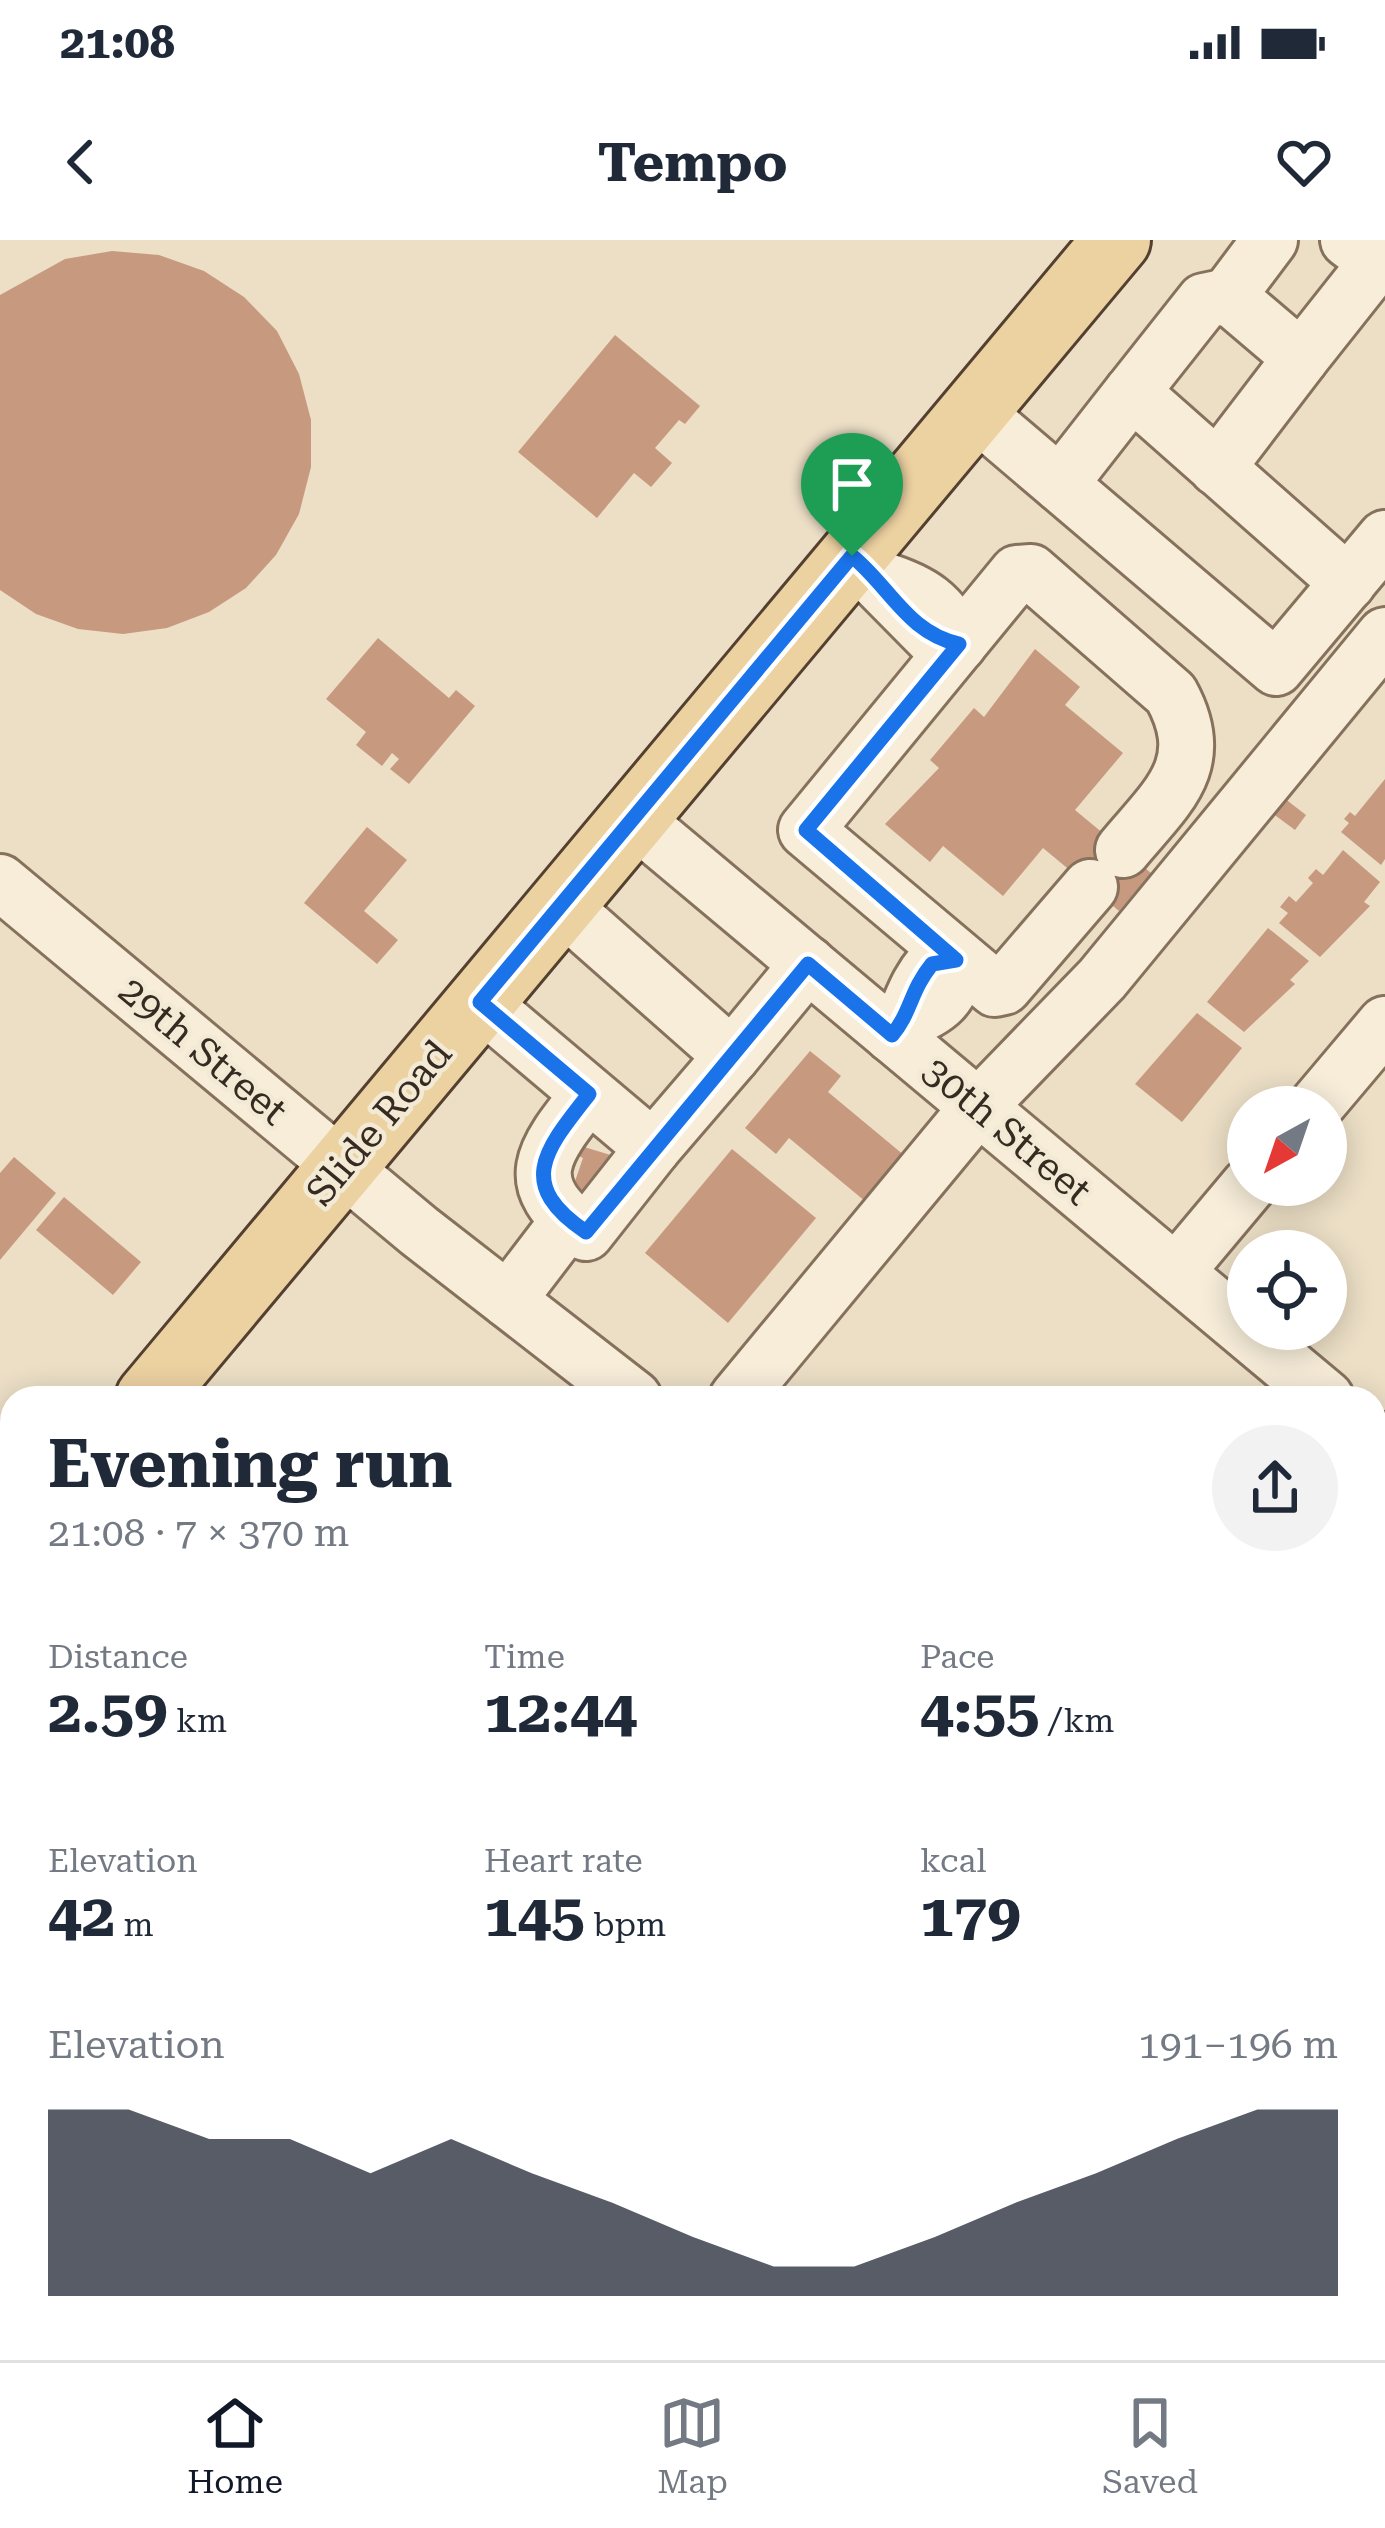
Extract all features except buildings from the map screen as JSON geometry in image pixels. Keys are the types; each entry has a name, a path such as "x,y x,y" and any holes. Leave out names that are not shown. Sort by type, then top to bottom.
{"main road":[{"name":"Slide Road","path":"159,1386 633,818 867,568 974,411 1117,240"}],"street":[{"path":"1060,484 1204,301 1228,296 1270,240"},
{"path":"1217,468 1377,262 1348,240"},
{"path":"1228,296 1301,358"},
{"path":"1132,392 1348,583"},
{"path":"974,411 1276,668 1385,538"},
{"path":"867,568 900,611 933,638 959,644"},
{"path":"1031,572 1171,694 1188,731 1186,765 1172,791 1004,988 987,987 806,830 959,644 1017,573 1031,572"},
{"path":"747,1386 978,1107 1102,979 1385,634"},
{"name":"30th Street","path":"633,818 808,964 898,1028 978,1107 1312,1386"},
{"name":"29th Street","path":"0,882 343,1167 619,1386"},
{"path":"561,904 732,1056"},
{"path":"898,1028 934,1010 956,984 956,960"},
{"path":"589,1094 556,1136 544,1168 544,1191 552,1208 586,1232 808,964"},
{"path":"480,1002 653,1148"},
{"path":"1333,1086 1385,1024"},
{"path":"1176,1272 1231,1206"},
{"path":"508,1300 569,1220"}],"route":[{"path":"852,556 881,579 900,611 933,638 959,644 806,830 956,960 932,964 911,990 904,1022 892,1035 808,964 586,1232 552,1208 544,1191 544,1168 556,1136 589,1094 480,1002 852,556"}]}
